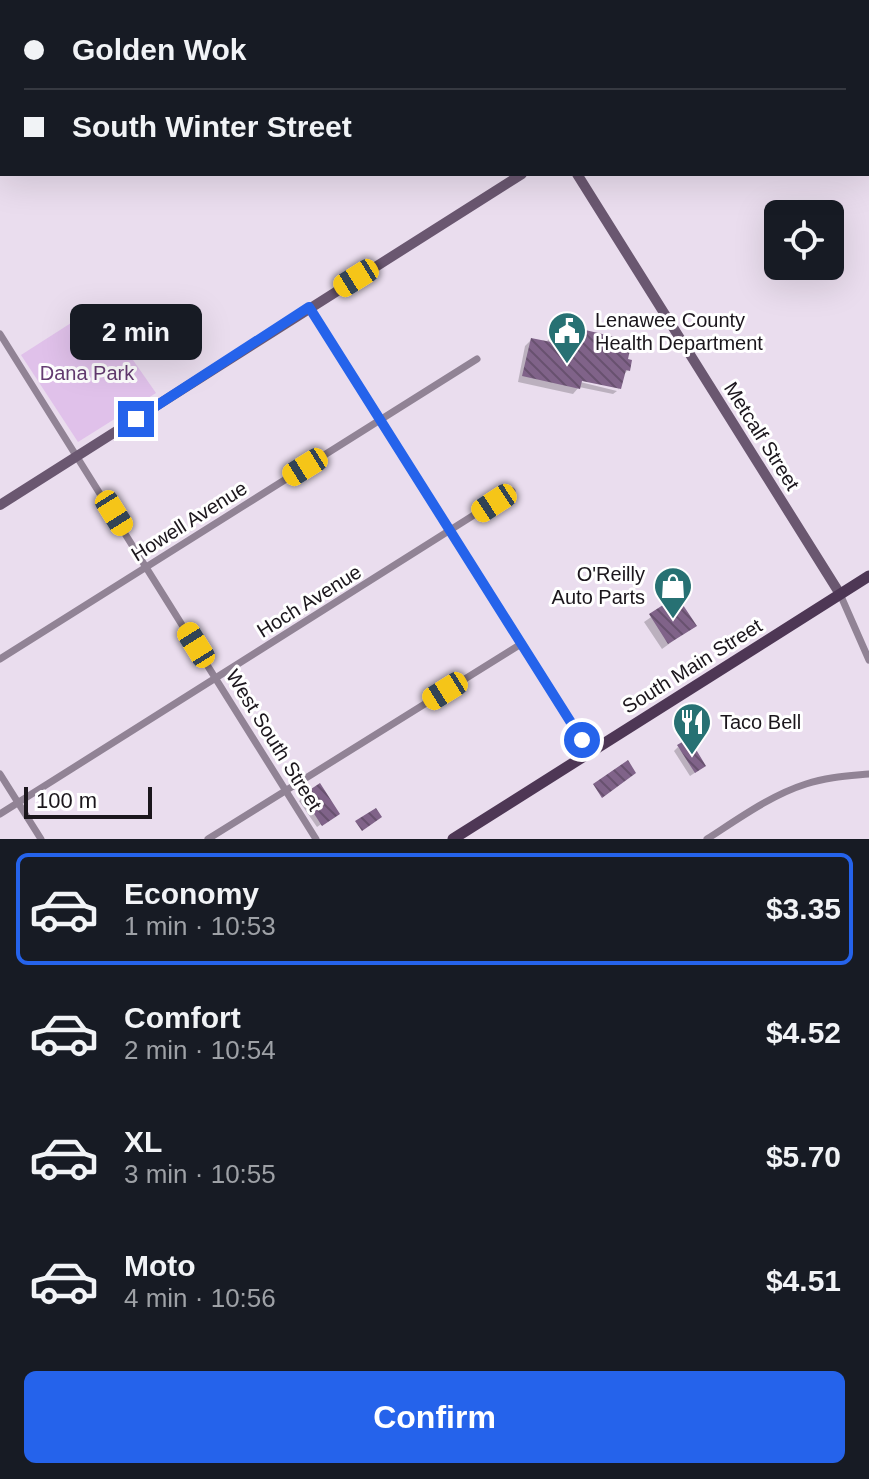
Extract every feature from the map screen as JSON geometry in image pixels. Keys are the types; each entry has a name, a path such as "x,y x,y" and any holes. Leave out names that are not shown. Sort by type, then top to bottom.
{"main road":[{"name":"South Main Street","path":"453,839 869,576"}],"street":[{"path":"0,505 519,176"},
{"name":"Metcalf Street","path":"578,176 840,594"},
{"path":"309,307 589,752"},
{"name":"West South Street","path":"0,334 316,839"},
{"name":"Howell Avenue","path":"0,659 477,359"},
{"name":"Hoch Avenue","path":"0,814 512,491"},
{"path":"840,594 869,660"},
{"path":"208,839 521,644"},
{"path":"0,774 41,839"},
{"path":"707,839 783,793 832,777 869,774"}],"green space":[{"name":"Dana Park","path":"96,307 156,393 78,442 21,355"}],"building":[{"path":"564,325 632,341 628,359 632,360 630,371 626,370 621,389 582,381 580,389 522,376 531,338 551,342 553,333 562,335"},
{"name":"O'Reilly Auto Parts","path":"677,596 697,626 668,644 649,614"},
{"name":"Taco Bell","path":"689,738 706,766 695,773 677,745"},
{"path":"628,760 636,773 602,798 593,784"},
{"path":"320,783 340,814 322,826 302,795"},
{"path":"376,808 382,817 362,831 355,821"}],"place":[{"name":"Lenawee County Health Department","path":"567,365"},
{"name":"O'Reilly Auto Parts","path":"673,620"},
{"name":"Taco Bell","path":"692,756"}],"route":[{"path":"136,419 309,307 582,740"}]}
